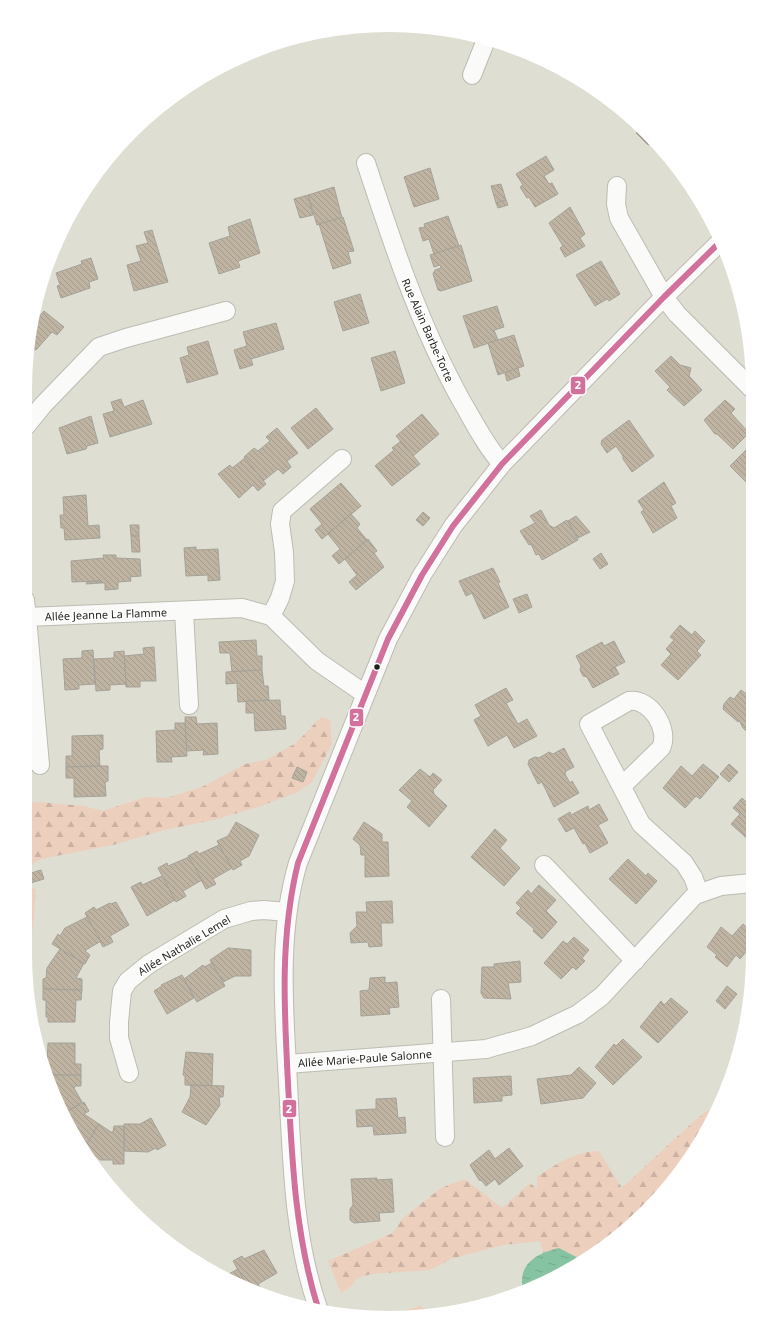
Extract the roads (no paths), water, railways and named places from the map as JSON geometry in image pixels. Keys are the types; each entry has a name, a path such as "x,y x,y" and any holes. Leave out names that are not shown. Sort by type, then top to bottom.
{"street":[{"path":"472,75 484,45"},
{"name":"Rue Alain Barbe-Torte","path":"366,163 415,307 444,369 483,438 502,464"},
{"path":"617,186 616,204 619,218 664,297 677,314 746,383"},
{"path":"313,1303 298,1217 292,1165 287,1064 285,979 287,912 298,863 341,758 365,694 397,619 426,569 463,511 502,464 664,297 716,246"},
{"path":"32,419 43,405 99,347 126,338 226,311"},
{"path":"270,616 280,598 285,580 284,552 280,524 282,511 342,459"},
{"name":"Allée Jeanne La Flamme","path":"32,608 184,612 242,608 270,616 317,661 365,694"},
{"path":"184,612 189,705"},
{"name":"Allée Jeanne La Flamme","path":"32,675 40,765"},
{"path":"622,786 661,748 665,741 664,732 653,712 645,704 636,700 629,701 588,724 641,824 684,863 693,877 699,893"},
{"path":"544,865 635,961"},
{"name":"Allée Marie-Paule Salonne","path":"287,1064 486,1049 532,1036 562,1023 578,1014 602,996 688,902 699,893 721,886 746,884"},
{"name":"Allée Nathalie Lemel","path":"129,1073 119,1038 122,991 128,981 149,964 230,916 251,911 264,910 287,912"},
{"name":"Allée Marie-Paule Salonne","path":"442,999 445,1137"}],"water":[{"path":"559,1248 577,1257 522,1285 523,1273 530,1261 551,1250"}]}
